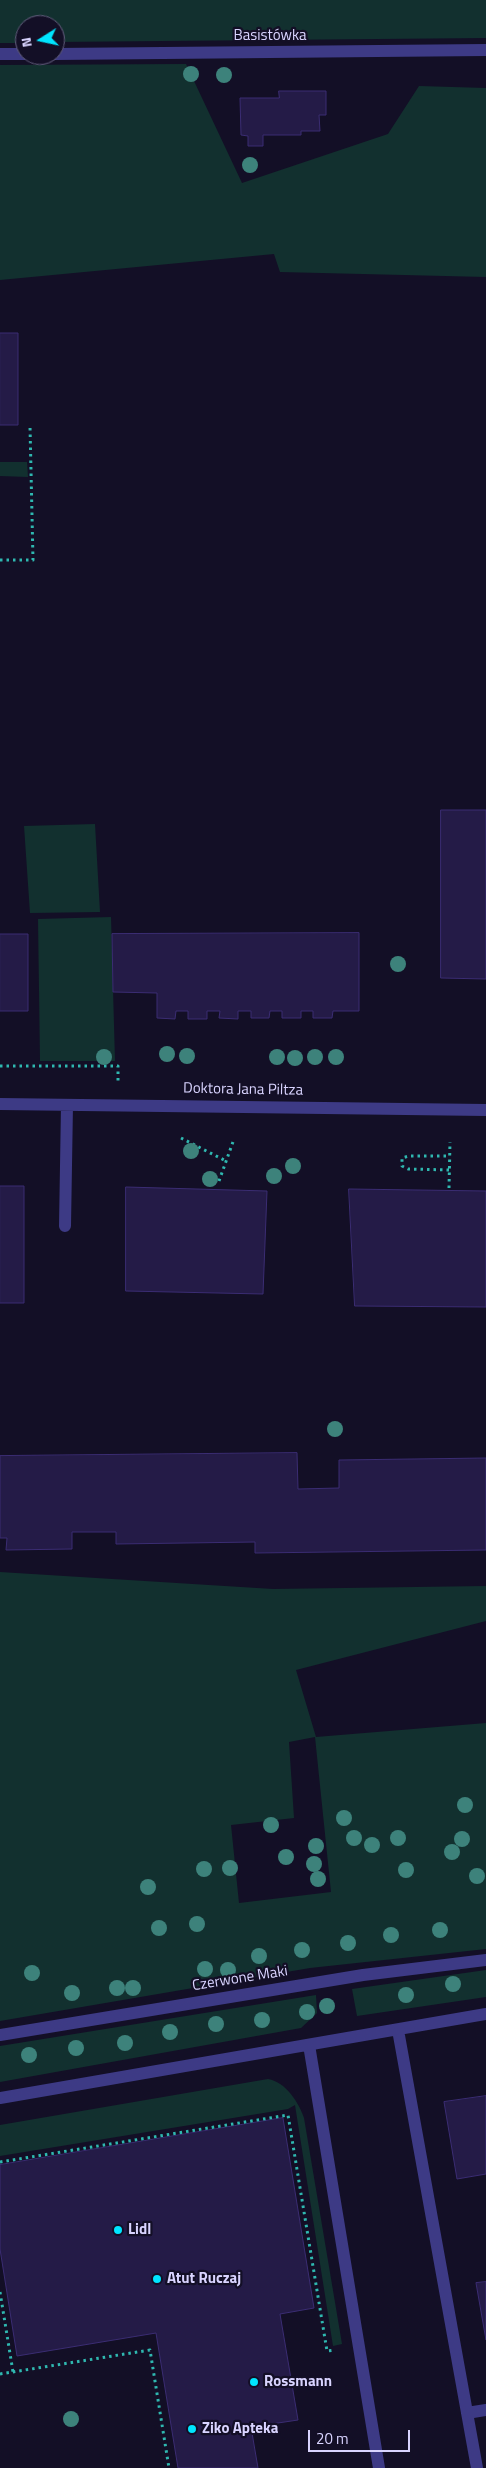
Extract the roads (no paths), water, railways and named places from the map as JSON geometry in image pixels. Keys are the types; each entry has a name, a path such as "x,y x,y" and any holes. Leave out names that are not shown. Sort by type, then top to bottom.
{"street":[{"name":"Basistówka","path":"65,54 486,50"},
{"path":"0,54 15,54"},
{"name":"Doktora Jana Piltza","path":"0,1104 486,1110"},
{"path":"65,1226 67,1105"},
{"name":"Czerwone Maki","path":"0,2035 363,1975 486,1960"},
{"path":"0,2098 486,2014"},
{"path":"398,2030 477,2468"},
{"path":"309,2045 379,2468"},
{"path":"467,2413 486,2410"}],"place":[{"name":"Lidl","path":"118,2230"},
{"name":"Atut Ruczaj","path":"157,2279"},
{"name":"Rossmann","path":"254,2382"},
{"name":"Ziko Apteka","path":"192,2429"}]}
